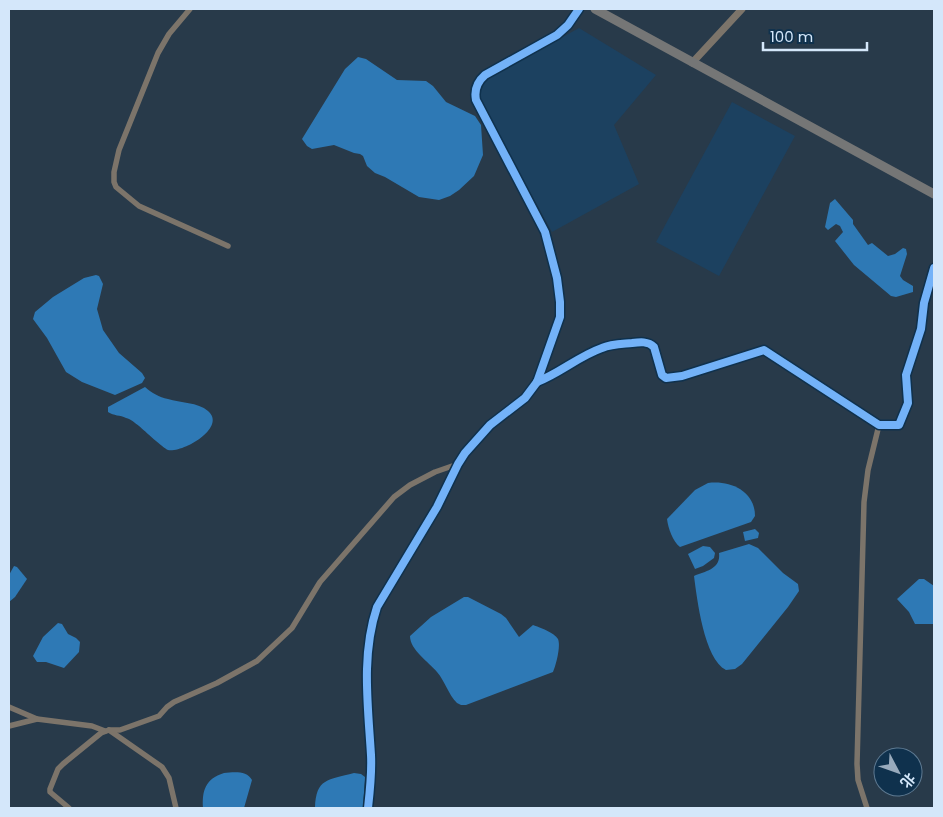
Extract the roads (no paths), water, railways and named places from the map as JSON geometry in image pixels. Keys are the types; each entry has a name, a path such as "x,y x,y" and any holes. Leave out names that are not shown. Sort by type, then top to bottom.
{"highway":[{"path":"595,9 934,194"}],"street":[{"path":"190,9 169,34 158,53 119,150 114,172 114,182 116,188 138,206 228,246"},
{"path":"368,808 371,765 366,672 374,616 381,598 437,508 458,464 482,433 524,398 537,382 560,316 560,302 554,263 545,232 476,100 476,92 480,81 485,75 557,35 568,25 579,9"},
{"path":"692,63 742,9"},
{"path":"537,382 552,376 595,351 612,345 638,342 651,344 654,347 662,374 666,378 682,376 764,350 878,425 900,424 908,403 906,374 921,329 924,303 934,268"},
{"path":"867,808 858,780 857,764 864,502 866,480 878,425"},
{"path":"68,808 50,792 58,769 94,738 107,731 120,730 159,716 174,702 257,661 292,628 320,582 394,497 418,480 458,464"},
{"path":"9,707 37,719 92,726 107,731 162,767 169,778 176,808"},
{"path":"9,726 37,719"}],"water":[{"path":"358,57 366,59 397,80 426,81 433,86 446,102 475,116 481,125 483,155 474,176 459,190 439,200 419,197 375,173 367,166 363,156 360,154 334,145 312,149 307,146 302,139 345,69"},
{"path":"835,199 853,220 853,224 868,245 872,243 888,256 895,254 903,248 906,249 907,254 900,276 913,286 913,292 896,297 891,296 854,265 835,241 843,232 840,226 836,224 828,230 825,227 830,203"},
{"path":"99,276 103,284 97,309 103,330 119,353 142,373 145,378 142,383 115,395 82,382 66,372 47,338 33,319 35,312 53,297 84,278"},
{"path":"145,387 162,397 204,408 212,417 212,424 208,431 193,443 175,450 168,450 131,420 108,412 108,407"},
{"path":"708,483 725,483 740,489 751,500 755,516 751,522 680,547 671,534 667,519 695,490"},
{"path":"755,529 759,533 758,538 745,541 743,532"},
{"path":"749,544 758,548 783,573 798,584 799,591 742,664 735,669 726,670 718,664 707,641 694,576 712,569 718,563 719,553"},
{"path":"703,546 710,547 715,553 714,558 695,569 688,554"},
{"path":"14,566 27,579 15,597 9,602 9,575"},
{"path":"919,579 924,579 934,586 934,624 915,624 909,612 897,599"},
{"path":"464,597 468,597 501,614 519,637 533,625 547,630 554,635 559,642 559,651 553,672 466,705 457,703 434,668 416,651 410,636 431,617"},
{"path":"58,623 62,624 68,634 80,642 79,652 64,668 46,662 37,662 33,656 43,637"},
{"path":"224,773 243,773 252,780 244,808 203,808 203,796 206,786 213,779"},
{"path":"354,773 365,777 363,808 315,808 318,791 325,782"}]}
